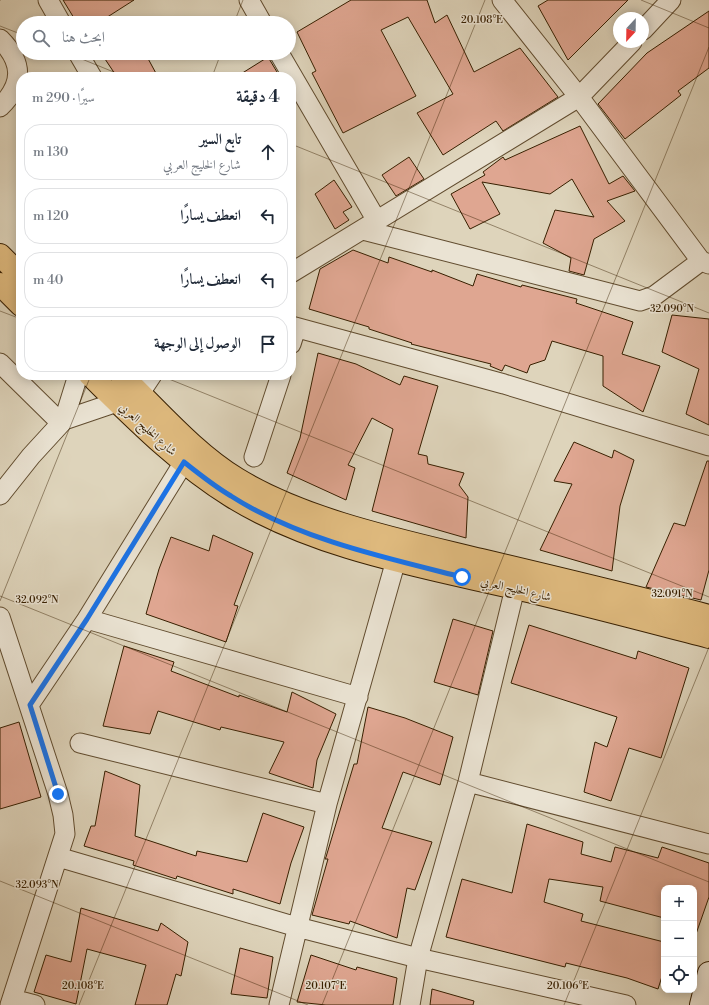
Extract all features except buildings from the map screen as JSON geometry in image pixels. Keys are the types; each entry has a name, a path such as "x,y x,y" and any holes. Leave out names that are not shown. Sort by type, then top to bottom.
{"main road":[{"path":"0,255 16,271"},
{"path":"0,284 16,300"},
{"name":"شارع الخليج العربي","path":"95,380 117,402 184,462 232,497 304,531 396,560 515,588 709,637"},
{"name":"شارع الخليج العربي","path":"126,380 215,464 253,487 304,510 399,540 709,616"},
{"path":"701,1005 709,973"}],"street":[{"path":"48,0 57,16"},
{"path":"249,0 258,16"},
{"path":"296,84 370,225 640,301 654,296 705,263 579,97 502,0"},
{"path":"649,24 671,0"},
{"path":"0,39 16,60 17,72"},
{"path":"296,270 579,97 626,48"},
{"path":"82,60 89,72"},
{"path":"284,60 290,72"},
{"path":"0,107 10,98 16,87"},
{"path":"296,334 504,384 709,446"},
{"path":"0,363 16,378"},
{"path":"18,380 62,422"},
{"path":"0,495 31,456 62,422 76,380"},
{"path":"140,393 149,380"},
{"path":"254,457 279,380"},
{"path":"62,422 117,402"},
{"path":"30,705 87,619 184,462"},
{"path":"279,1005 327,804 396,560"},
{"path":"410,1005 418,958 468,782 515,588"},
{"path":"0,617 30,705 64,815 65,834 11,1002 35,1005"},
{"path":"87,619 358,698"},
{"path":"80,743 327,804"},
{"path":"468,782 709,844"},
{"path":"58,857 297,927 418,958 554,997 626,1005"}],"route":[{"path":"58,794 30,705 87,619 184,462 232,497 304,531 396,560 462,577"}]}
